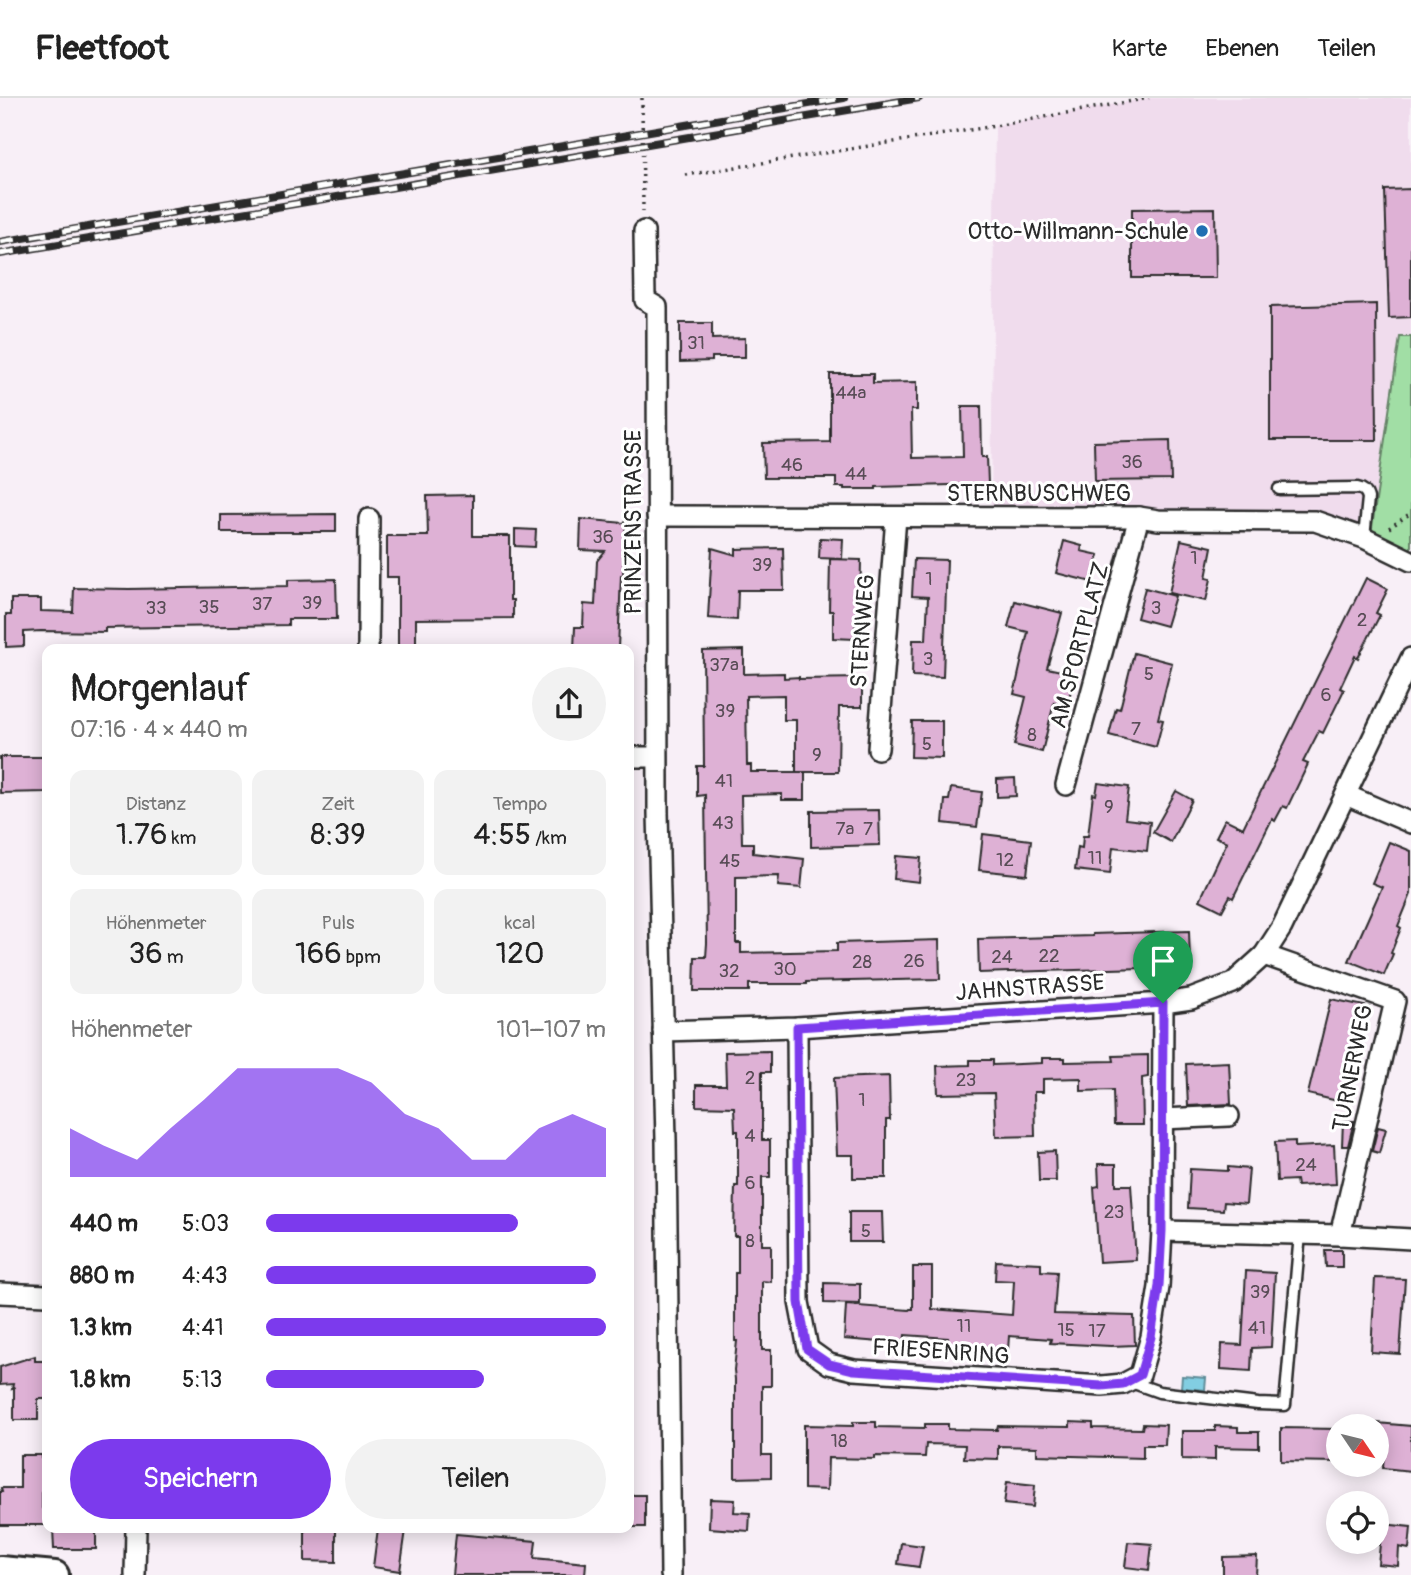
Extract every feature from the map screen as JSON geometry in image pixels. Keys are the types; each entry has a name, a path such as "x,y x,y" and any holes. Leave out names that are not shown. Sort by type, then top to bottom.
{"street":[{"name":"PRINZENSTRASSE","path":"644,231 645,300 657,307 657,757 671,1575"},
{"name":"STERNBUSCHWEG","path":"657,516 1139,517 1158,520 1315,521 1364,538 1411,561"},
{"name":"STERNWEG","path":"878,749 895,517"},
{"name":"AM SPORTPLATZ","path":"1066,785 1139,517"},
{"path":"368,644 369,519"},
{"name":"JAHNSTRASSE","path":"663,1031 797,1027 1163,1003 1191,999 1233,984 1264,955 1282,927 1411,658"},
{"path":"634,757 657,757"},
{"path":"1346,795 1411,823"},
{"name":"TURNERWEG","path":"1264,955 1395,1001 1340,1235"},
{"path":"1129,1381 1140,1375 1151,1337 1159,1286 1162,1231 1163,1003"},
{"name":"FRIESENRING","path":"797,1027 799,1302 807,1349 829,1364 854,1370 1102,1386 1129,1381"},
{"path":"1162,1119 1229,1116"},
{"path":"1162,1231 1411,1239"},
{"path":"0,1293 42,1295"},
{"path":"135,1575 136,1533"},
{"path":"0,1570 55,1575"}],"lane":[{"path":"1279,489 1363,490 1368,498 1364,538"},
{"path":"1129,1381 1159,1392 1286,1405 1300,1234"}],"path":[{"path":"642,98 644,231"},
{"path":"685,175 995,126 1149,98"}],"shaded area":[{"name":"Otto-Willmann-Schule","path":"1149,98 1411,98 1411,337 1400,337 1370,541 1315,521 991,517 995,126"}],"green space":[{"path":"1400,337 1411,337 1411,560 1370,541"}],"water":[{"path":"1182,1376 1206,1378 1205,1390 1181,1388"}],"building":[{"path":"1411,189 1411,317 1389,318 1385,190"},
{"path":"1215,208 1216,278 1132,278 1132,209"},
{"path":"1376,304 1377,440 1270,440 1270,307"},
{"path":"680,323 712,323 712,339 745,338 745,357 712,357 712,361 680,362"},
{"path":"830,374 873,374 873,383 917,382 917,410 911,410 912,458 963,457 962,406 981,406 982,457 987,457 988,484 844,489 836,487 836,478 764,478 763,443 830,442"},
{"path":"1170,440 1171,480 1095,481 1094,442"},
{"path":"473,495 473,536 510,536 510,600 513,600 513,618 416,619 416,644 398,644 398,577 387,577 387,536 428,536 427,496"},
{"path":"336,514 336,532 221,532 221,515"},
{"path":"581,519 624,523 626,520 618,644 574,644 575,627 583,627 584,604 595,605 597,561 605,551 580,550"},
{"path":"515,529 536,530 535,547 515,546"},
{"path":"820,538 843,539 842,559 819,558"},
{"path":"1181,540 1212,547 1206,578 1211,579 1206,601 1169,593"},
{"path":"1064,541 1082,546 1081,551 1099,555 1092,582 1056,573"},
{"path":"712,548 736,555 736,549 783,548 784,590 738,590 737,620 708,618"},
{"path":"830,559 861,560 860,612 856,612 855,639 833,638 833,611 829,611"},
{"path":"914,559 947,560 943,677 912,676 913,640 926,640 928,597 912,596"},
{"path":"1366,578 1388,589 1376,613 1380,615 1358,658 1355,656 1340,688 1344,690 1323,733 1319,731 1303,762 1308,764 1287,808 1283,806 1275,821 1272,819 1233,898 1230,896 1222,911 1200,900 1227,842 1216,837 1225,819 1243,828"},
{"path":"336,579 337,619 288,619 288,625 105,628 105,632 24,632 24,646 6,647 6,615 11,615 11,599 41,599 41,611 73,612 74,588 288,586 288,580"},
{"path":"1145,588 1175,596 1166,626 1137,618"},
{"path":"1015,601 1062,613 1047,668 1075,674 1067,706 1054,703 1042,752 1014,745 1026,697 1014,694 1028,632 1008,627"},
{"path":"744,650 744,674 784,673 784,678 799,679 862,678 862,707 839,707 838,772 805,772 805,800 782,800 782,794 741,795 742,843 753,843 753,853 804,859 801,888 778,886 779,876 736,877 736,943 741,943 741,953 837,951 837,943 939,940 940,979 749,984 749,991 694,991 695,957 706,957 707,943 705,795 697,796 697,766 704,766 703,651","holes":["784,695 784,720 796,720 796,772 751,772 751,765 747,765 746,696"]},
{"path":"1134,653 1172,663 1158,719 1163,720 1156,747 1109,735 1116,708 1120,709"},
{"path":"912,721 942,721 942,758 911,757"},
{"path":"0,757 42,757 42,792 0,793"},
{"path":"1015,778 1016,796 997,797 997,779"},
{"path":"1098,783 1129,787 1125,819 1150,822 1147,851 1113,847 1110,874 1075,870 1078,847 1082,848 1083,836 1088,836 1093,794 1096,795"},
{"path":"951,788 982,792 977,827 943,823 945,800 949,800"},
{"path":"1176,791 1192,800 1171,842 1153,832"},
{"path":"879,810 880,845 811,847 811,811"},
{"path":"983,834 1031,840 1027,875 979,870"},
{"path":"1389,842 1411,851 1411,894 1398,926 1401,928 1384,975 1349,961 1382,887 1372,883"},
{"path":"896,856 921,858 919,882 894,879"},
{"path":"1189,931 1190,962 1143,963 1143,968 979,973 978,939"},
{"path":"1331,999 1369,1007 1346,1103 1308,1094"},
{"path":"770,1051 770,1072 762,1072 762,1140 770,1140 770,1177 762,1177 762,1245 771,1245 771,1282 762,1281 762,1350 771,1350 771,1386 762,1386 762,1455 771,1455 771,1477 735,1478 735,1273 738,1273 738,1236 734,1236 738,1131 735,1131 734,1107 696,1106 696,1085 726,1085 725,1052"},
{"path":"1148,1055 1148,1077 1142,1078 1143,1125 1114,1125 1113,1090 1081,1091 1081,1078 1043,1079 1043,1092 1034,1092 1035,1136 996,1137 994,1093 938,1094 937,1066 970,1065 970,1060 993,1060 993,1065 1042,1063 1042,1058 1065,1058 1065,1062 1114,1061 1113,1056"},
{"path":"1229,1062 1231,1104 1188,1106 1186,1064"},
{"path":"889,1076 890,1120 886,1120 886,1178 853,1178 853,1155 837,1155 834,1078"},
{"path":"1343,1121 1354,1121 1348,1146 1342,1146"},
{"path":"1378,1127 1386,1129 1379,1153 1372,1151"},
{"path":"1295,1141 1295,1147 1334,1145 1336,1184 1297,1186 1296,1180 1277,1181 1275,1142"},
{"path":"1055,1151 1056,1181 1039,1181 1038,1152"},
{"path":"1098,1164 1116,1164 1116,1185 1131,1185 1136,1260 1099,1262 1094,1187 1099,1186"},
{"path":"1228,1167 1249,1169 1246,1204 1224,1202 1223,1210 1188,1208 1190,1169 1228,1171"},
{"path":"849,1212 882,1212 883,1242 849,1242"},
{"path":"1325,1250 1342,1250 1342,1267 1326,1267"},
{"path":"996,1261 1041,1263 1041,1271 1057,1272 1054,1314 1134,1316 1135,1345 1050,1343 1051,1339 1009,1336 1008,1350 947,1346 948,1338 905,1335 904,1344 844,1339 846,1305 913,1309 913,1267 932,1267 932,1309 1012,1315 1014,1281 995,1280"},
{"path":"1246,1271 1275,1273 1271,1347 1252,1348 1251,1371 1221,1369 1222,1344 1242,1345"},
{"path":"1375,1278 1405,1279 1400,1354 1371,1352"},
{"path":"824,1283 860,1284 860,1304 824,1303"},
{"path":"35,1356 35,1361 42,1361 42,1399 38,1399 38,1420 14,1420 13,1384 0,1385 0,1367"},
{"path":"853,1422 876,1422 876,1427 925,1428 925,1424 948,1424 948,1429 997,1430 998,1426 1070,1427 1070,1422 1093,1423 1093,1428 1142,1429 1143,1424 1166,1425 1165,1445 1143,1445 1143,1458 1037,1455 1037,1447 998,1446 998,1459 964,1458 965,1445 926,1444 925,1457 828,1458 827,1490 804,1489 804,1425 853,1426"},
{"path":"1390,1424 1411,1426 1411,1471 1390,1469"},
{"path":"1215,1426 1238,1427 1238,1432 1259,1432 1259,1448 1215,1447 1215,1460 1182,1459 1182,1431 1215,1431"},
{"path":"1281,1428 1326,1429 1326,1462 1281,1461"},
{"path":"20,1455 42,1455 42,1525 0,1525 1,1488 20,1488"},
{"path":"1007,1482 1035,1485 1033,1507 1004,1504"},
{"path":"634,1495 645,1495 645,1527 634,1527"},
{"path":"710,1499 735,1500 734,1512 750,1513 749,1531 709,1528"},
{"path":"1389,1525 1411,1527 1409,1549 1399,1547 1398,1566 1378,1564 1379,1554 1389,1554"},
{"path":"53,1533 96,1533 96,1549 54,1549"},
{"path":"305,1533 336,1533 336,1562 305,1561"},
{"path":"377,1533 406,1533 400,1571 373,1567"},
{"path":"456,1534 536,1541 534,1558 586,1563 585,1575 452,1575"},
{"path":"1128,1542 1152,1544 1149,1570 1125,1567"},
{"path":"901,1543 923,1546 919,1567 898,1564"},
{"path":"1257,1556 1256,1575 1223,1575 1223,1557"}],"railway":[{"path":"0,242 844,98"},
{"path":"0,254 919,98"}],"place":[{"name":"Otto-Willmann-Schule","path":"1202,231"}],"route":[{"path":"1163,1003 1162,1231 1159,1286 1151,1337 1140,1375 1123,1384 1102,1386 854,1370 829,1364 807,1349 799,1302 797,1027 1163,1003"}]}
